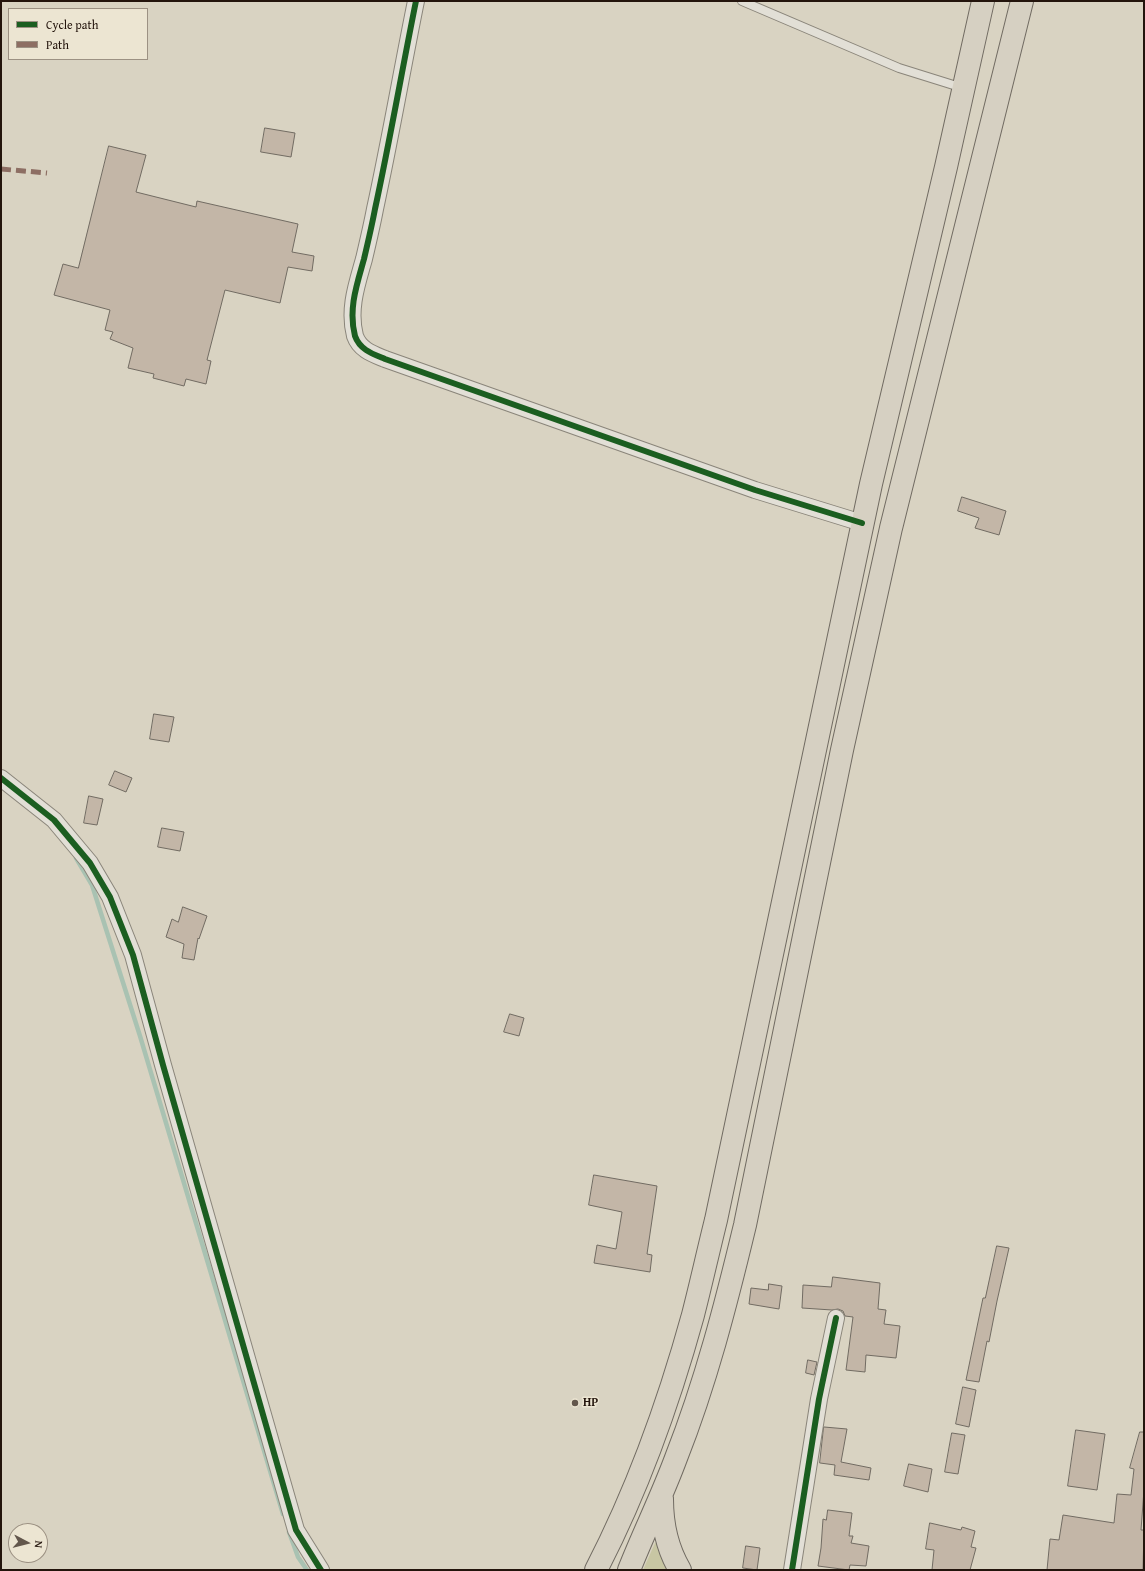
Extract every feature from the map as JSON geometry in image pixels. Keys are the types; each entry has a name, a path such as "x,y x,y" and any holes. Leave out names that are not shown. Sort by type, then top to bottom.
{"highway":[{"path":"596,1570 640,1475 663,1412 693,1315 716,1220 862,523 983,1"},
{"path":"629,1570 677,1457 705,1375 727,1301 745,1225 842,750 891,528 1022,1"},
{"path":"662,1492 664,1530 672,1557 680,1570"}],"street":[{"path":"416,1 375,209 354,299 352,312 356,336 360,345 365,350 385,359 556,420 755,490 862,523"},
{"path":"1,778 54,820 90,863 110,898 133,955 296,1530 321,1570"},
{"path":"792,1570 818,1407 836,1318"}],"lane":[{"path":"742,1 899,68 964,88"}],"shaded area":[{"path":"657,1542 671,1570 643,1570 655,1543"}],"building":[{"path":"265,128 295,133 291,157 261,152"},
{"path":"109,146 146,155 136,192 196,207 197,201 298,224 292,252 314,256 312,271 288,267 280,303 225,290 207,360 211,361 206,384 186,379 184,386 153,378 154,374 128,368 133,348 110,339 113,332 105,330 110,310 54,295 63,264 78,268"},
{"path":"962,497 1006,511 999,535 975,528 979,518 958,511"},
{"path":"154,714 174,717 169,742 150,739"},
{"path":"115,771 132,778 126,792 109,785"},
{"path":"89,796 103,799 97,825 84,823"},
{"path":"162,828 184,832 180,851 158,847"},
{"path":"183,907 207,916 199,939 198,938 194,960 182,958 184,944 166,937 172,919 178,922"},
{"path":"510,1014 524,1018 519,1036 504,1032"},
{"path":"594,1175 657,1186 647,1254 652,1255 650,1272 594,1263 597,1245 616,1249 622,1212 589,1205"},
{"path":"997,1246 1009,1248 989,1342 987,1341 979,1382 966,1380 983,1298 985,1298"},
{"path":"833,1277 880,1283 878,1309 886,1310 884,1324 900,1326 896,1358 866,1355 865,1372 846,1370 853,1317 845,1316 843,1311 838,1309 802,1308 803,1285 831,1287"},
{"path":"769,1284 782,1286 779,1309 749,1304 751,1288 768,1290"},
{"path":"808,1360 817,1362 814,1375 806,1373"},
{"path":"963,1387 976,1390 969,1427 956,1424"},
{"path":"824,1427 847,1429 841,1462 871,1468 869,1480 834,1475 835,1465 820,1463"},
{"path":"1076,1430 1105,1434 1097,1490 1068,1486"},
{"path":"1140,1432 1144,1432 1144,1490 1141,1530 1144,1530 1143,1570 1047,1570 1050,1539 1059,1540 1063,1515 1114,1523 1117,1494 1131,1495 1134,1469 1130,1468"},
{"path":"952,1433 965,1435 958,1474 945,1472"},
{"path":"909,1464 932,1469 928,1492 904,1486"},
{"path":"828,1510 852,1513 849,1536 853,1536 851,1543 869,1546 866,1566 850,1565 849,1570 818,1566 823,1519 826,1520"},
{"path":"930,1523 961,1530 962,1527 975,1531 971,1547 976,1548 970,1570 932,1570 934,1550 926,1549"},
{"path":"746,1546 760,1548 757,1570 743,1568"}],"waterway":[{"path":"76,858 92,885 140,1036 283,1514"},
{"path":"289,1532 298,1557 307,1570"}],"marked path":[{"path":"1,169 47,173"}],"cycle path":[{"path":"416,1 373,221 354,297 352,316 353,326 355,336 360,345 367,351 385,359 755,490 862,523"},
{"path":"1,778 54,820 90,863 110,897 133,955 296,1530 321,1570"},
{"path":"792,1570 819,1399 836,1318"}],"place":[{"name":"HP","path":"575,1403"}]}
